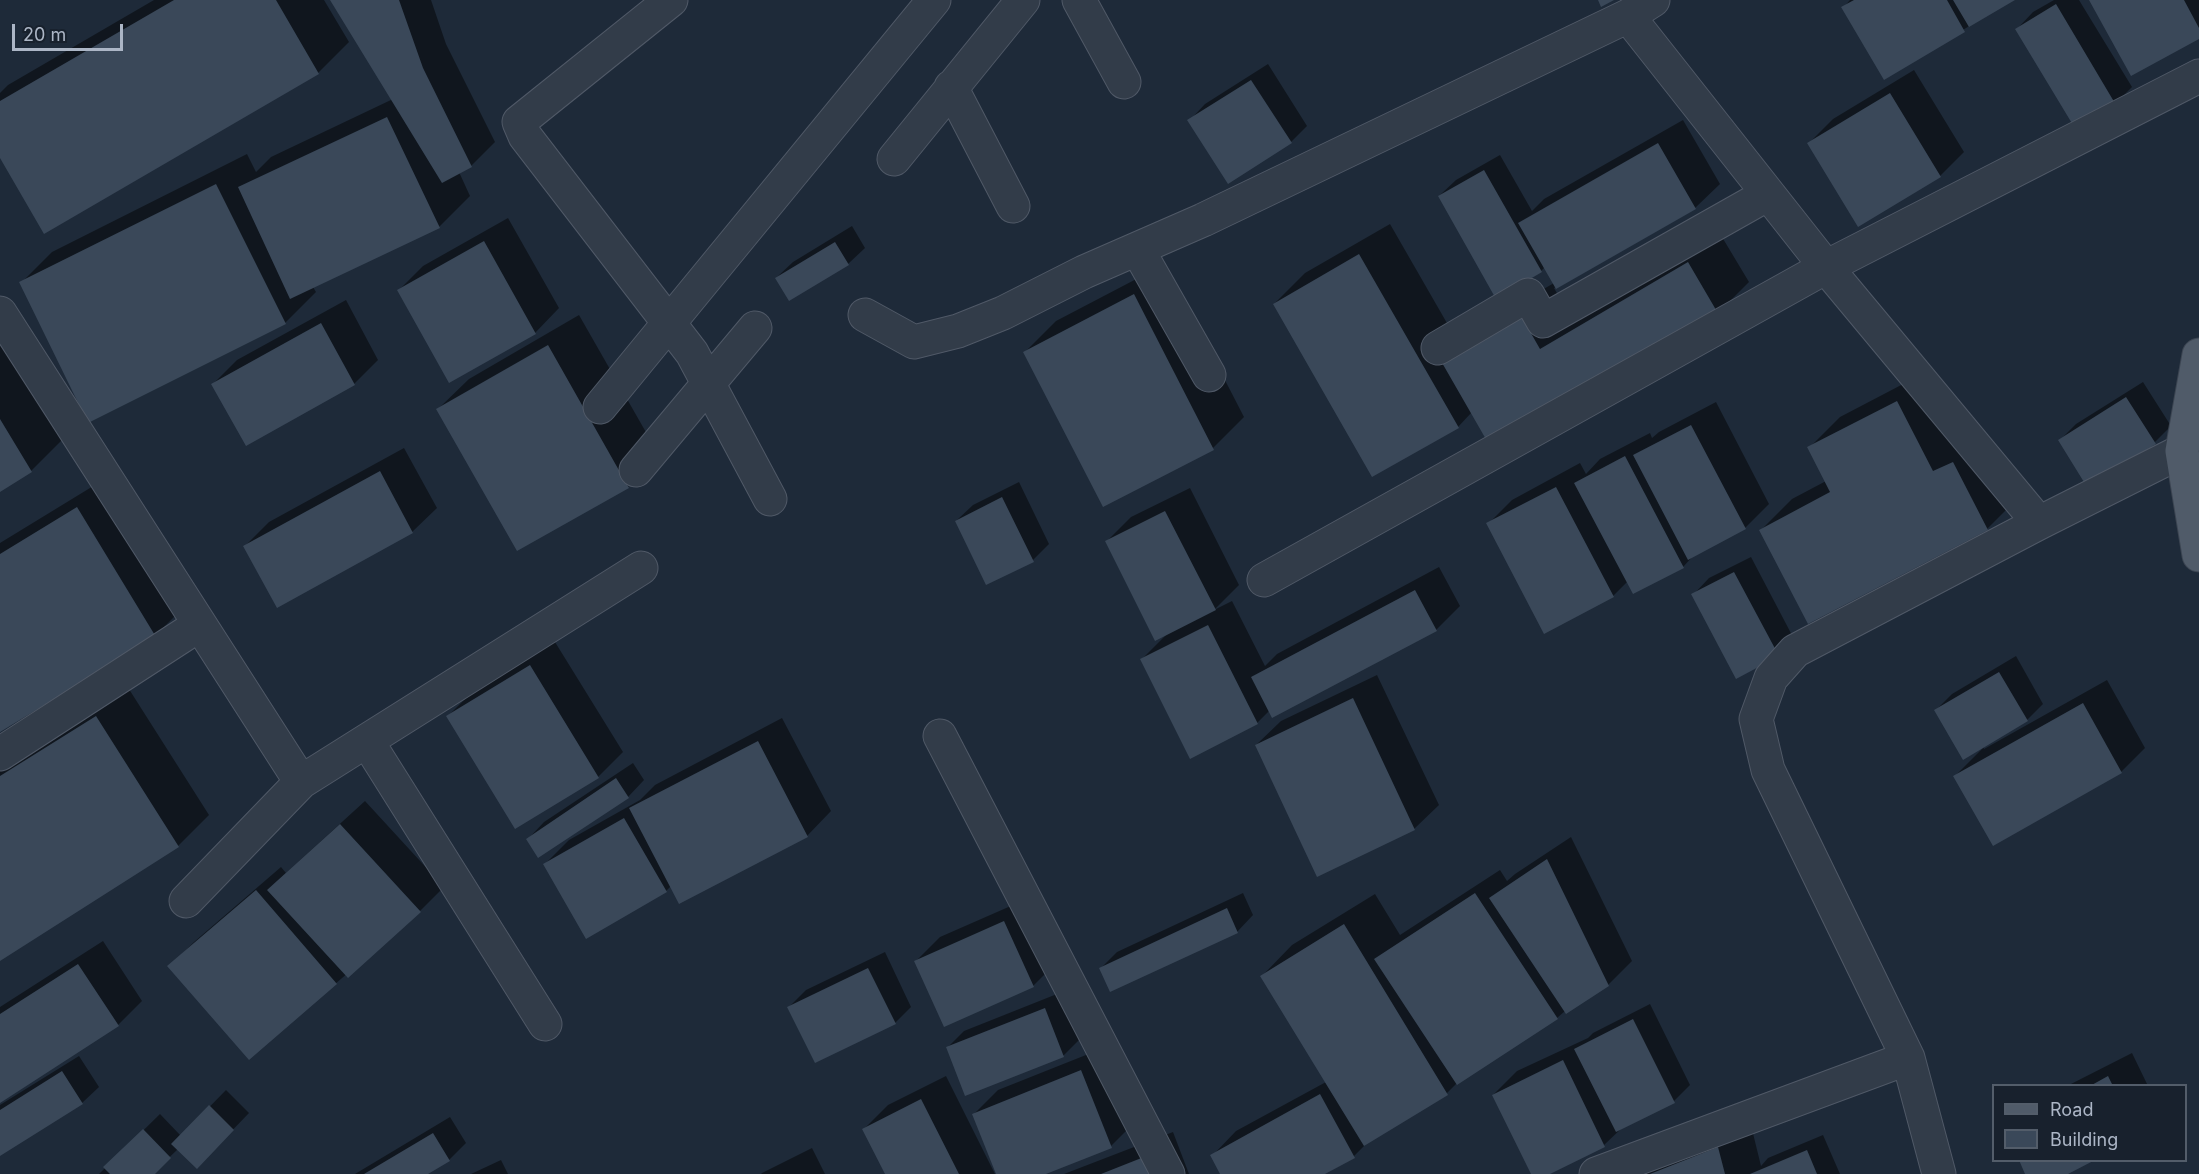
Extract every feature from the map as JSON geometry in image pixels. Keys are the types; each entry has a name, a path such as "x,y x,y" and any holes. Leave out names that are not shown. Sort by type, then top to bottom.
{"main road":[{"path":"2199,355 2181,451 2199,555"}],"street":[{"path":"670,0 519,122 525,136 692,353 770,499"},
{"path":"600,407 934,0"},
{"path":"894,159 1023,0"},
{"path":"1079,0 1124,82"},
{"path":"865,315 914,342 958,332 1003,313 1084,272 1203,220 1641,8 1768,194 2038,523"},
{"path":"1264,580 1826,267 2199,76"},
{"path":"951,87 1013,206"},
{"path":"1438,348 1528,295 1543,321 1768,194"},
{"path":"1138,249 1209,375"},
{"path":"0,313 301,782"},
{"path":"636,470 755,328"},
{"path":"1939,1174 1908,1058 1768,770 1756,719 1771,678 1795,651 2038,523 2181,451"},
{"path":"186,902 301,782 641,568"},
{"path":"0,754 199,625"},
{"path":"940,736 1168,1174"},
{"path":"367,741 545,1024"},
{"path":"1596,1174 1908,1058"}],"building":[{"path":"174,0 276,0 319,74 44,234 0,158 0,101"},
{"path":"330,0 399,0 423,68 472,167 442,183"},
{"path":"1598,0 1614,0 1601,7"},
{"path":"1854,0 1947,0 1965,32 1884,80 1841,7"},
{"path":"1953,0 2015,0 1969,27"},
{"path":"2089,0 2184,0 2199,28 2199,39 2131,76"},
{"path":"2056,4 2116,105 2076,130 2015,29"},
{"path":"1251,80 1292,143 1228,184 1187,120"},
{"path":"1890,93 1941,177 1858,227 1807,143"},
{"path":"387,117 440,228 290,299 238,187"},
{"path":"1658,143 1696,209 1556,289 1518,223"},
{"path":"1484,170 1542,272 1496,299 1438,196"},
{"path":"216,184 286,324 88,423 19,282"},
{"path":"484,241 536,334 449,383 397,290"},
{"path":"835,242 849,265 789,301 775,278"},
{"path":"1359,254 1459,428 1372,477 1273,304"},
{"path":"1688,262 1719,315 1491,448 1441,361 1520,314 1540,349"},
{"path":"1134,294 1214,450 1103,507 1023,352"},
{"path":"321,323 355,385 246,446 211,384"},
{"path":"548,345 629,488 517,551 436,409"},
{"path":"2126,397 2156,444 2087,487 2058,440"},
{"path":"1897,401 1933,471 1953,462 1988,530 1808,624 1759,530 1830,492 1807,447"},
{"path":"0,419 32,472 0,492"},
{"path":"1691,425 1746,529 1688,560 1633,455"},
{"path":"1625,456 1684,568 1633,594 1574,483"},
{"path":"380,471 413,533 277,608 243,546"},
{"path":"1556,487 1614,597 1544,634 1486,523"},
{"path":"1002,497 1034,562 986,585 955,521"},
{"path":"77,507 156,637 0,732 0,554"},
{"path":"1165,511 1216,610 1155,641 1105,541"},
{"path":"1734,572 1779,656 1736,679 1691,594"},
{"path":"1415,590 1437,631 1272,718 1251,677"},
{"path":"1208,625 1258,724 1190,759 1140,659"},
{"path":"530,665 599,778 515,829 446,716"},
{"path":"1999,672 2028,721 1963,760 1934,710"},
{"path":"1353,698 1415,830 1317,877 1255,745"},
{"path":"2083,703 2122,773 1993,846 1953,776"},
{"path":"96,716 179,847 0,961 0,776"},
{"path":"758,741 808,837 679,904 629,808"},
{"path":"616,778 629,798 538,858 526,839"},
{"path":"624,818 667,892 586,939 543,864"},
{"path":"340,824 421,912 348,978 267,890"},
{"path":"1547,859 1609,986 1566,1014 1489,898"},
{"path":"256,890 337,984 249,1060 167,966"},
{"path":"1475,893 1558,1019 1457,1085 1374,959"},
{"path":"1227,908 1238,933 1110,992 1099,968"},
{"path":"1004,921 1034,987 944,1027 914,961"},
{"path":"1344,924 1448,1095 1364,1146 1260,976"},
{"path":"78,964 119,1026 0,1103 0,1014"},
{"path":"868,968 896,1024 815,1063 787,1007"},
{"path":"1045,1008 1064,1057 965,1096 946,1047"},
{"path":"1633,1019 1675,1103 1616,1132 1574,1049"},
{"path":"1563,1060 1605,1147 1550,1174 1531,1174 1492,1095"},
{"path":"1081,1070 1112,1148 1046,1174 996,1174 972,1114"},
{"path":"62,1071 83,1104 0,1156 0,1110"},
{"path":"2108,1076 2112,1084 2094,1084"},
{"path":"1320,1094 1355,1158 1325,1174 1220,1174 1210,1155"},
{"path":"921,1099 959,1174 885,1174 862,1129"},
{"path":"209,1105 234,1130 197,1169 171,1144"},
{"path":"143,1129 171,1158 155,1174 110,1174 103,1167"},
{"path":"433,1133 450,1161 428,1174 364,1174"},
{"path":"1718,1147 1725,1174 1650,1174"},
{"path":"1807,1150 1817,1174 1750,1174"},
{"path":"1149,1155 1156,1174 1101,1174"},
{"path":"2020,1162 2091,1162 2068,1174 2025,1174"}]}
